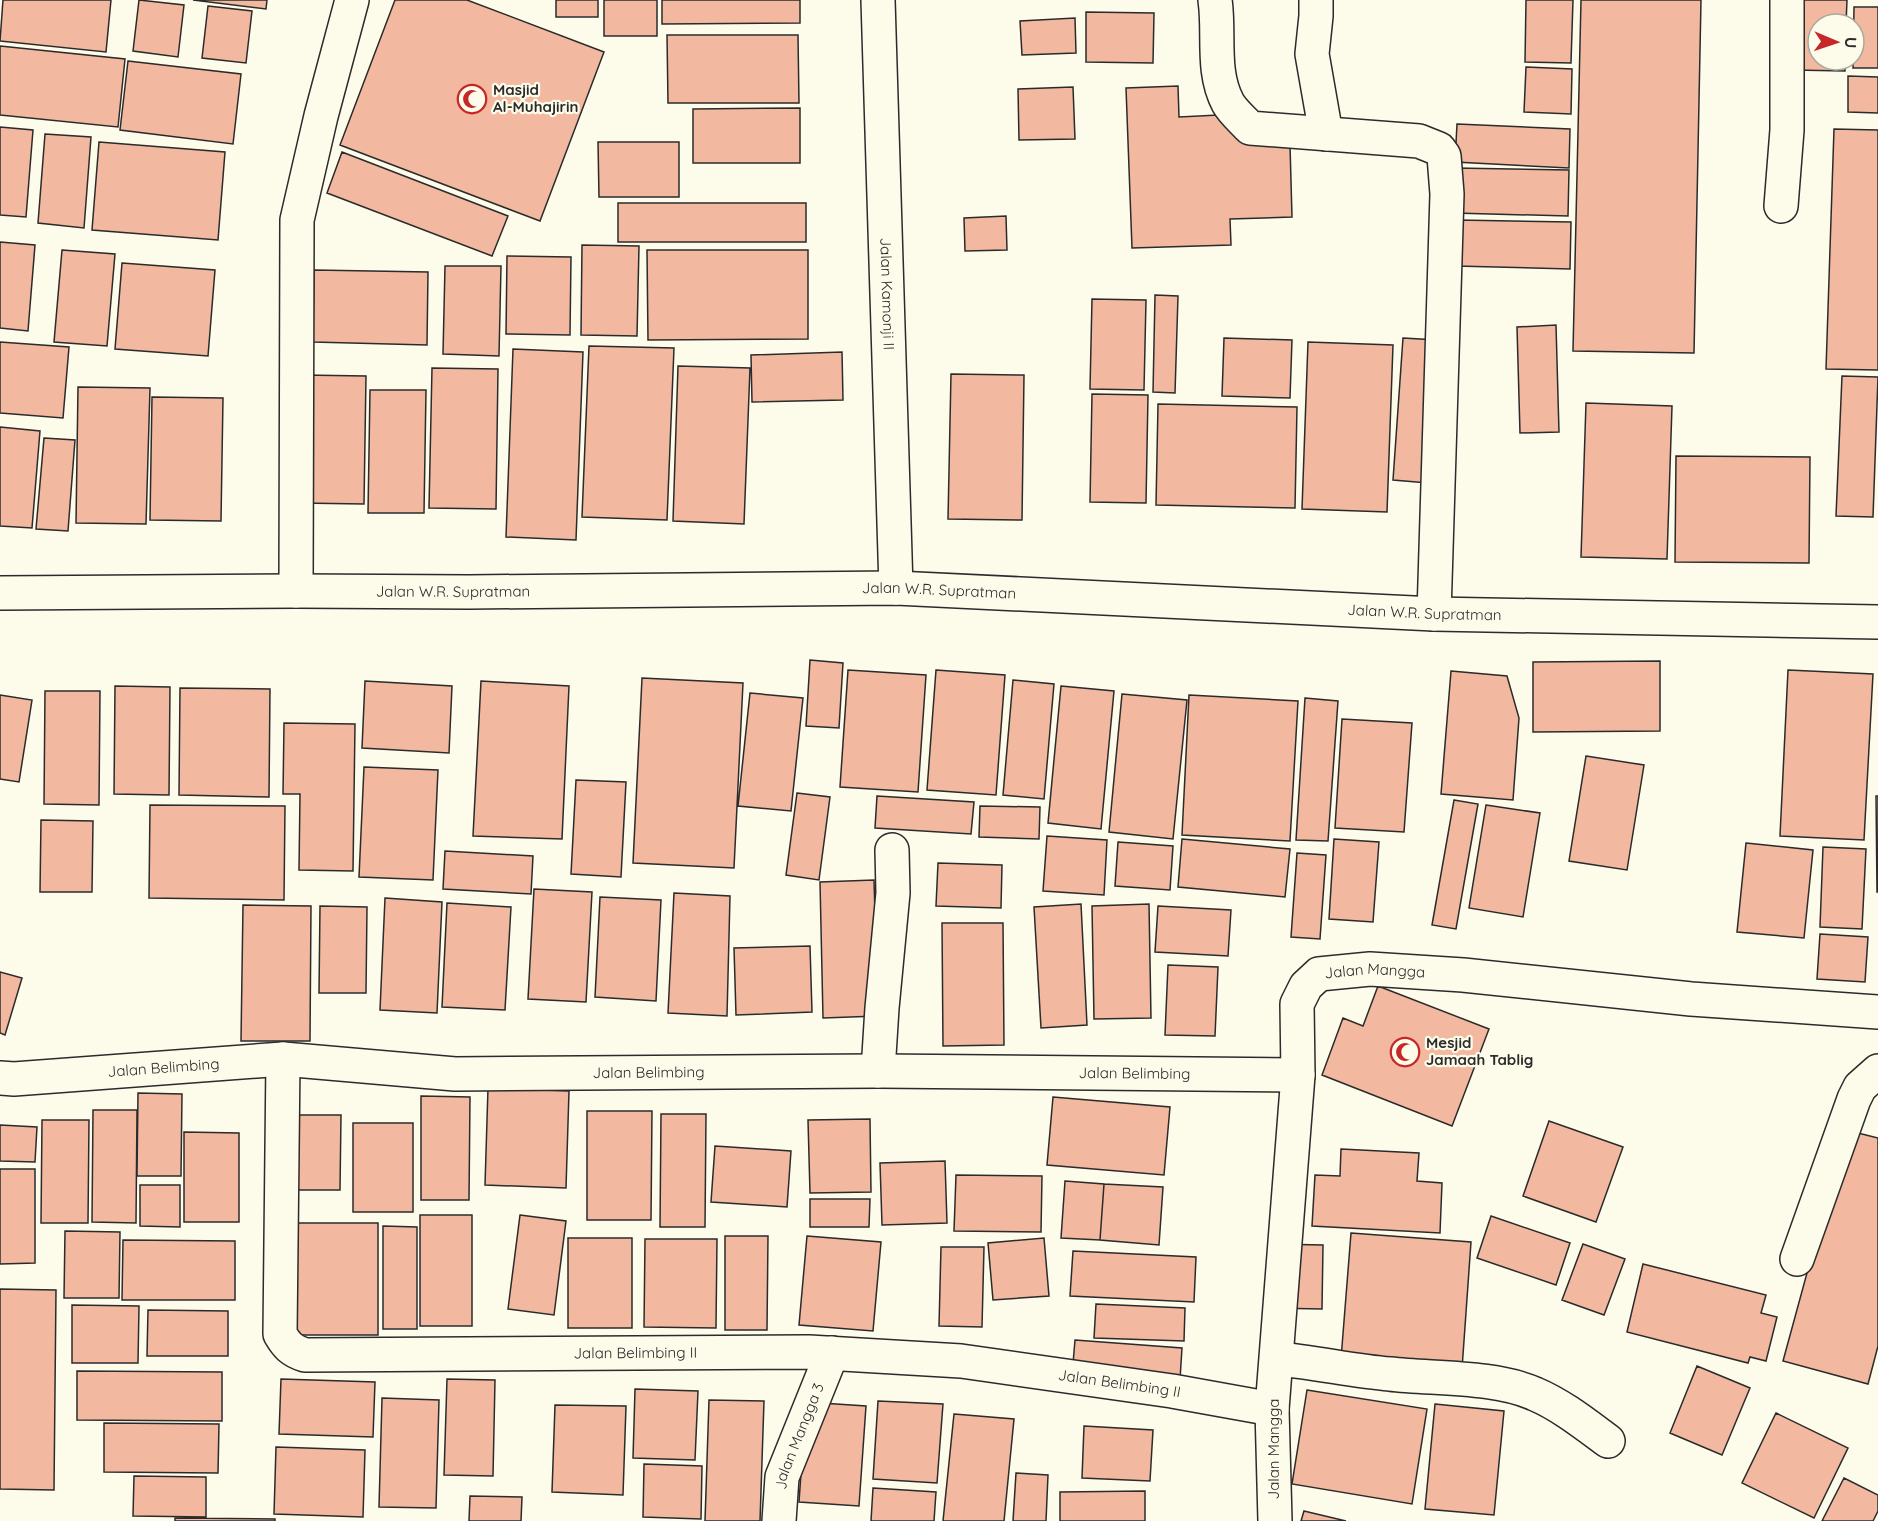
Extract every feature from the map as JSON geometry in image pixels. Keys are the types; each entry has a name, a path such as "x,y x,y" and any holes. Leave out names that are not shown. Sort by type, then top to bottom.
{"street":[{"path":"296,591 297,220 321,116 352,0"},
{"name":"Jalan Kamonji II","path":"878,0 896,588"},
{"path":"1215,0 1218,20 1217,74 1229,104 1250,128 1419,141 1438,149 1444,156 1447,194 1434,614"},
{"path":"1316,0 1312,54 1326,134"},
{"path":"1781,206 1787,130 1787,0"},
{"name":"Jalan W.R. Supratman","path":"0,593 896,588 1434,614 1878,622"},
{"path":"878,1071 894,893 892,850"},
{"name":"Jalan Mangga","path":"1275,1521 1272,1409 1298,1075 1298,1004 1306,986 1319,974 1370,969 1462,975 1691,999 1878,1012"},
{"name":"Jalan Belimbing","path":"0,1078 14,1079 283,1059 455,1074 878,1071 1298,1075"},
{"name":"Jalan Belimbing II","path":"283,1059 280,1334 286,1346 295,1352 305,1355 832,1353 972,1363 1160,1389 1272,1409"},
{"path":"1797,1258 1854,1099 1860,1087 1878,1071"},
{"name":"Jalan Mangga 3","path":"780,1521 782,1478 832,1353"},
{"path":"1277,1359 1389,1374 1470,1380 1512,1387 1534,1394 1579,1420 1608,1441"}],"building":[{"path":"3,0 111,0 106,52 0,41"},
{"path":"139,0 184,5 178,57 133,51"},
{"path":"193,0 267,0 266,9"},
{"name":"Masjid Al-Muhajirin","path":"395,0 467,0 604,52 540,221 340,145"},
{"path":"556,0 598,0 598,17 556,17"},
{"path":"604,0 657,0 657,36 604,36"},
{"path":"662,0 800,0 800,23 662,24"},
{"path":"1526,0 1573,0 1571,63 1525,62"},
{"path":"1581,0 1701,0 1694,353 1573,351"},
{"path":"1795,0 1847,0 1846,12 1806,12 1806,70 1794,70"},
{"path":"208,6 252,11 246,63 202,58"},
{"path":"1854,7 1878,7 1878,68 1866,68 1866,12 1854,12"},
{"path":"1086,12 1154,13 1153,63 1086,62"},
{"path":"1075,18 1076,53 1022,55 1020,21"},
{"path":"667,35 798,35 799,103 668,103"},
{"path":"0,46 125,59 118,127 0,115"},
{"path":"128,61 241,74 233,144 120,130"},
{"path":"1526,67 1572,69 1571,114 1524,112"},
{"path":"1848,76 1878,77 1878,113 1848,112"},
{"path":"1178,86 1179,117 1219,115 1290,145 1292,217 1230,219 1231,245 1132,248 1126,88"},
{"path":"1073,87 1075,139 1019,140 1018,89"},
{"path":"800,108 800,163 693,163 693,109"},
{"path":"1457,124 1570,129 1569,168 1455,162"},
{"path":"0,127 33,130 26,217 0,215"},
{"path":"1834,129 1878,130 1878,370 1826,369"},
{"path":"45,134 91,137 84,228 38,223"},
{"path":"99,142 225,152 218,240 92,230"},
{"path":"598,142 679,142 679,197 599,197"},
{"path":"342,152 508,216 492,256 327,193"},
{"path":"1455,168 1569,170 1568,216 1454,213"},
{"path":"618,203 806,203 806,242 618,242"},
{"path":"1006,216 1007,250 965,251 964,218"},
{"path":"1457,220 1571,222 1570,269 1456,266"},
{"path":"0,242 35,245 28,331 0,328"},
{"path":"582,245 639,246 637,336 581,335"},
{"path":"62,250 115,254 107,346 54,342"},
{"path":"647,250 808,250 808,339 648,340"},
{"path":"507,256 571,257 570,335 506,334"},
{"path":"122,263 215,270 208,356 115,349"},
{"path":"445,266 501,266 499,356 443,354"},
{"path":"314,270 428,272 427,345 313,342"},
{"path":"1155,295 1178,296 1175,393 1153,392"},
{"path":"1092,299 1146,300 1144,390 1090,389"},
{"path":"1556,325 1559,432 1520,433 1517,327"},
{"path":"1224,338 1292,340 1290,398 1222,396"},
{"path":"1403,338 1437,340 1428,483 1393,480"},
{"path":"0,342 69,347 63,418 0,413"},
{"path":"1308,342 1393,345 1387,512 1302,509"},
{"path":"589,346 674,348 667,520 582,517"},
{"path":"513,349 583,352 576,540 506,537"},
{"path":"842,352 843,400 752,402 751,355"},
{"path":"678,366 750,368 744,524 673,521"},
{"path":"432,368 498,369 496,509 429,508"},
{"path":"951,374 1024,375 1022,520 948,519"},
{"path":"302,375 366,376 364,504 299,503"},
{"path":"1842,376 1878,377 1873,517 1836,516"},
{"path":"78,387 150,388 146,524 76,523"},
{"path":"370,390 426,390 424,513 368,513"},
{"path":"1092,394 1148,395 1146,503 1090,502"},
{"path":"152,397 223,398 221,521 150,520"},
{"path":"1586,403 1672,406 1667,559 1581,557"},
{"path":"1158,404 1297,407 1295,508 1156,505"},
{"path":"0,427 40,431 32,528 0,526"},
{"path":"44,438 75,440 68,531 36,529"},
{"path":"1676,456 1810,457 1809,563 1675,562"},
{"path":"810,660 843,663 839,728 806,726"},
{"path":"1660,661 1660,731 1533,732 1533,662"},
{"path":"848,670 926,675 918,792 840,787"},
{"path":"936,670 1005,675 996,795 927,790"},
{"path":"1788,670 1873,674 1864,840 1780,836"},
{"path":"1451,671 1507,676 1519,718 1513,800 1441,794"},
{"path":"642,678 743,683 734,868 633,863"},
{"path":"1013,680 1054,684 1044,799 1003,795"},
{"path":"365,681 452,686 449,753 362,748"},
{"path":"481,681 569,686 562,839 473,836"},
{"path":"115,686 170,687 169,795 114,794"},
{"path":"1061,686 1114,691 1101,829 1048,823"},
{"path":"180,688 270,689 269,797 179,795"},
{"path":"45,691 100,691 99,805 44,804"},
{"path":"750,693 803,698 791,811 738,806"},
{"path":"1122,694 1187,700 1173,839 1109,832"},
{"path":"0,695 32,700 19,782 0,779"},
{"path":"1189,695 1298,701 1290,841 1182,835"},
{"path":"1305,698 1338,701 1328,841 1296,840"},
{"path":"1342,719 1412,723 1404,832 1335,828"},
{"path":"284,723 355,724 353,871 299,870 300,794 283,794"},
{"path":"1586,756 1644,765 1627,870 1569,861"},
{"path":"364,767 438,770 433,880 359,877"},
{"path":"576,780 626,782 621,877 571,874"},
{"path":"797,793 830,797 819,880 786,875"},
{"path":"877,796 974,802 971,834 875,828"},
{"path":"1876,796 1878,796 1878,892 1877,892"},
{"path":"1454,800 1478,804 1456,929 1432,925"},
{"path":"150,805 285,806 284,900 149,898"},
{"path":"1486,805 1540,813 1523,917 1469,908"},
{"path":"980,806 1040,807 1039,839 979,837"},
{"path":"41,820 93,821 92,892 40,892"},
{"path":"1047,836 1107,840 1104,895 1043,891"},
{"path":"1182,839 1290,849 1285,897 1178,887"},
{"path":"1334,839 1379,842 1373,922 1329,919"},
{"path":"1118,842 1173,846 1170,890 1115,886"},
{"path":"1746,843 1813,850 1804,938 1737,932"},
{"path":"1823,847 1866,849 1862,929 1820,927"},
{"path":"445,851 533,856 531,894 443,889"},
{"path":"1297,853 1326,855 1320,939 1291,937"},
{"path":"938,863 1002,865 1001,908 936,906"},
{"path":"874,880 878,1016 823,1018 820,882"},
{"path":"534,889 592,892 586,1002 528,999"},
{"path":"674,893 730,896 727,1016 668,1013"},
{"path":"600,897 661,900 656,1001 595,997"},
{"path":"385,898 442,902 437,1013 380,1010"},
{"path":"447,903 511,907 505,1010 442,1007"},
{"path":"1081,904 1087,1025 1041,1028 1034,907"},
{"path":"1149,904 1151,1018 1094,1019 1092,906"},
{"path":"243,905 311,906 310,1041 241,1041"},
{"path":"320,906 367,907 366,993 319,993"},
{"path":"1158,906 1231,910 1228,956 1155,952"},
{"path":"942,923 1003,923 1004,1045 943,1046"},
{"path":"1820,934 1868,937 1865,982 1817,979"},
{"path":"810,946 812,1012 736,1015 734,948"},
{"path":"1168,965 1218,967 1215,1036 1165,1035"},
{"path":"0,972 22,978 5,1035 0,1033"},
{"name":"Mesjid Jamaah Tablig","path":"1378,986 1489,1029 1452,1126 1322,1075 1343,1018 1363,1026"},
{"path":"488,1088 569,1091 566,1188 485,1185"},
{"path":"138,1093 182,1094 181,1176 137,1176"},
{"path":"421,1096 470,1097 469,1200 421,1200"},
{"path":"1053,1097 1170,1107 1164,1175 1047,1165"},
{"path":"93,1110 137,1110 136,1223 92,1222"},
{"path":"587,1111 652,1111 651,1220 587,1220"},
{"path":"661,1114 706,1114 705,1227 660,1227"},
{"path":"280,1115 341,1115 340,1190 280,1190"},
{"path":"870,1119 871,1192 810,1193 808,1120"},
{"path":"42,1120 89,1120 88,1223 41,1223"},
{"path":"1549,1121 1623,1147 1596,1222 1523,1196"},
{"path":"353,1123 413,1123 413,1212 353,1212"},
{"path":"0,1125 37,1127 35,1162 0,1161"},
{"path":"1846,1130 1878,1138 1878,1346 1868,1384 1783,1361"},
{"path":"184,1132 239,1133 239,1222 184,1222"},
{"path":"715,1146 791,1151 787,1207 711,1202"},
{"path":"1341,1149 1419,1153 1417,1181 1442,1183 1440,1233 1312,1226 1315,1175 1340,1176"},
{"path":"945,1161 947,1223 882,1225 880,1163"},
{"path":"0,1169 35,1169 35,1263 0,1264"},
{"path":"956,1175 1042,1176 1041,1232 954,1231"},
{"path":"1065,1181 1104,1184 1100,1240 1061,1238"},
{"path":"1104,1184 1163,1187 1159,1245 1100,1240"},
{"path":"140,1185 180,1185 180,1227 140,1226"},
{"path":"810,1199 870,1199 869,1227 810,1227"},
{"path":"420,1215 472,1215 472,1326 420,1326"},
{"path":"520,1215 566,1221 554,1315 508,1309"},
{"path":"1491,1216 1570,1243 1556,1285 1477,1258"},
{"path":"295,1223 378,1223 378,1335 294,1335"},
{"path":"383,1226 417,1227 417,1329 383,1329"},
{"path":"65,1231 120,1232 119,1298 64,1298"},
{"path":"1351,1233 1471,1242 1462,1369 1341,1359"},
{"path":"725,1236 768,1236 767,1330 725,1330"},
{"path":"807,1236 881,1242 873,1331 799,1325"},
{"path":"568,1238 632,1238 632,1328 568,1328"},
{"path":"1044,1238 1049,1296 993,1300 988,1243"},
{"path":"645,1239 717,1239 716,1328 644,1327"},
{"path":"123,1240 235,1241 235,1300 122,1300"},
{"path":"1273,1244 1323,1245 1322,1309 1271,1308"},
{"path":"1583,1244 1625,1259 1604,1315 1562,1300"},
{"path":"941,1247 984,1247 982,1327 939,1326"},
{"path":"1073,1251 1196,1257 1194,1302 1070,1296"},
{"path":"1643,1264 1766,1295 1761,1313 1777,1317 1766,1361 1750,1357 1748,1363 1627,1332"},
{"path":"0,1289 56,1290 54,1490 0,1489"},
{"path":"1096,1304 1185,1308 1184,1341 1094,1338"},
{"path":"72,1305 139,1306 138,1363 72,1363"},
{"path":"148,1310 228,1311 228,1356 147,1356"},
{"path":"1075,1340 1182,1348 1179,1395 1071,1387"},
{"path":"1697,1366 1750,1388 1722,1455 1670,1433"},
{"path":"77,1371 222,1372 222,1421 77,1420"},
{"path":"281,1379 375,1382 373,1437 279,1434"},
{"path":"447,1379 495,1380 493,1476 444,1475"},
{"path":"635,1389 698,1391 695,1460 633,1458"},
{"path":"1307,1390 1427,1409 1412,1504 1292,1484"},
{"path":"382,1398 439,1400 436,1508 379,1507"},
{"path":"709,1400 764,1401 760,1521 705,1521"},
{"path":"878,1401 943,1404 937,1483 873,1479"},
{"path":"806,1402 866,1406 859,1506 799,1502"},
{"path":"1435,1404 1504,1411 1494,1515 1425,1509"},
{"path":"555,1405 626,1406 623,1495 552,1492"},
{"path":"1776,1413 1848,1448 1814,1518 1742,1483"},
{"path":"954,1414 1014,1419 1004,1521 943,1521"},
{"path":"104,1423 219,1424 218,1473 104,1472"},
{"path":"1084,1426 1153,1430 1150,1481 1082,1478"},
{"path":"276,1447 365,1450 363,1517 274,1514"},
{"path":"644,1464 702,1466 701,1519 643,1517"},
{"path":"1016,1473 1048,1475 1046,1521 1013,1521"},
{"path":"134,1476 206,1477 206,1517 133,1516"},
{"path":"1844,1478 1878,1495 1878,1511 1873,1521 1822,1521"},
{"path":"873,1488 936,1492 934,1521 871,1521"},
{"path":"1145,1491 1145,1521 1060,1521 1060,1492"},
{"path":"470,1496 522,1497 521,1521 469,1521"},
{"path":"1304,1511 1346,1521 1301,1521"},
{"path":"175,1518 275,1519 275,1521 175,1521"}],"place":[{"name":"Masjid Al-Muhajirin","path":"472,99"},
{"name":"Mesjid Jamaah Tablig","path":"1405,1052"}]}
